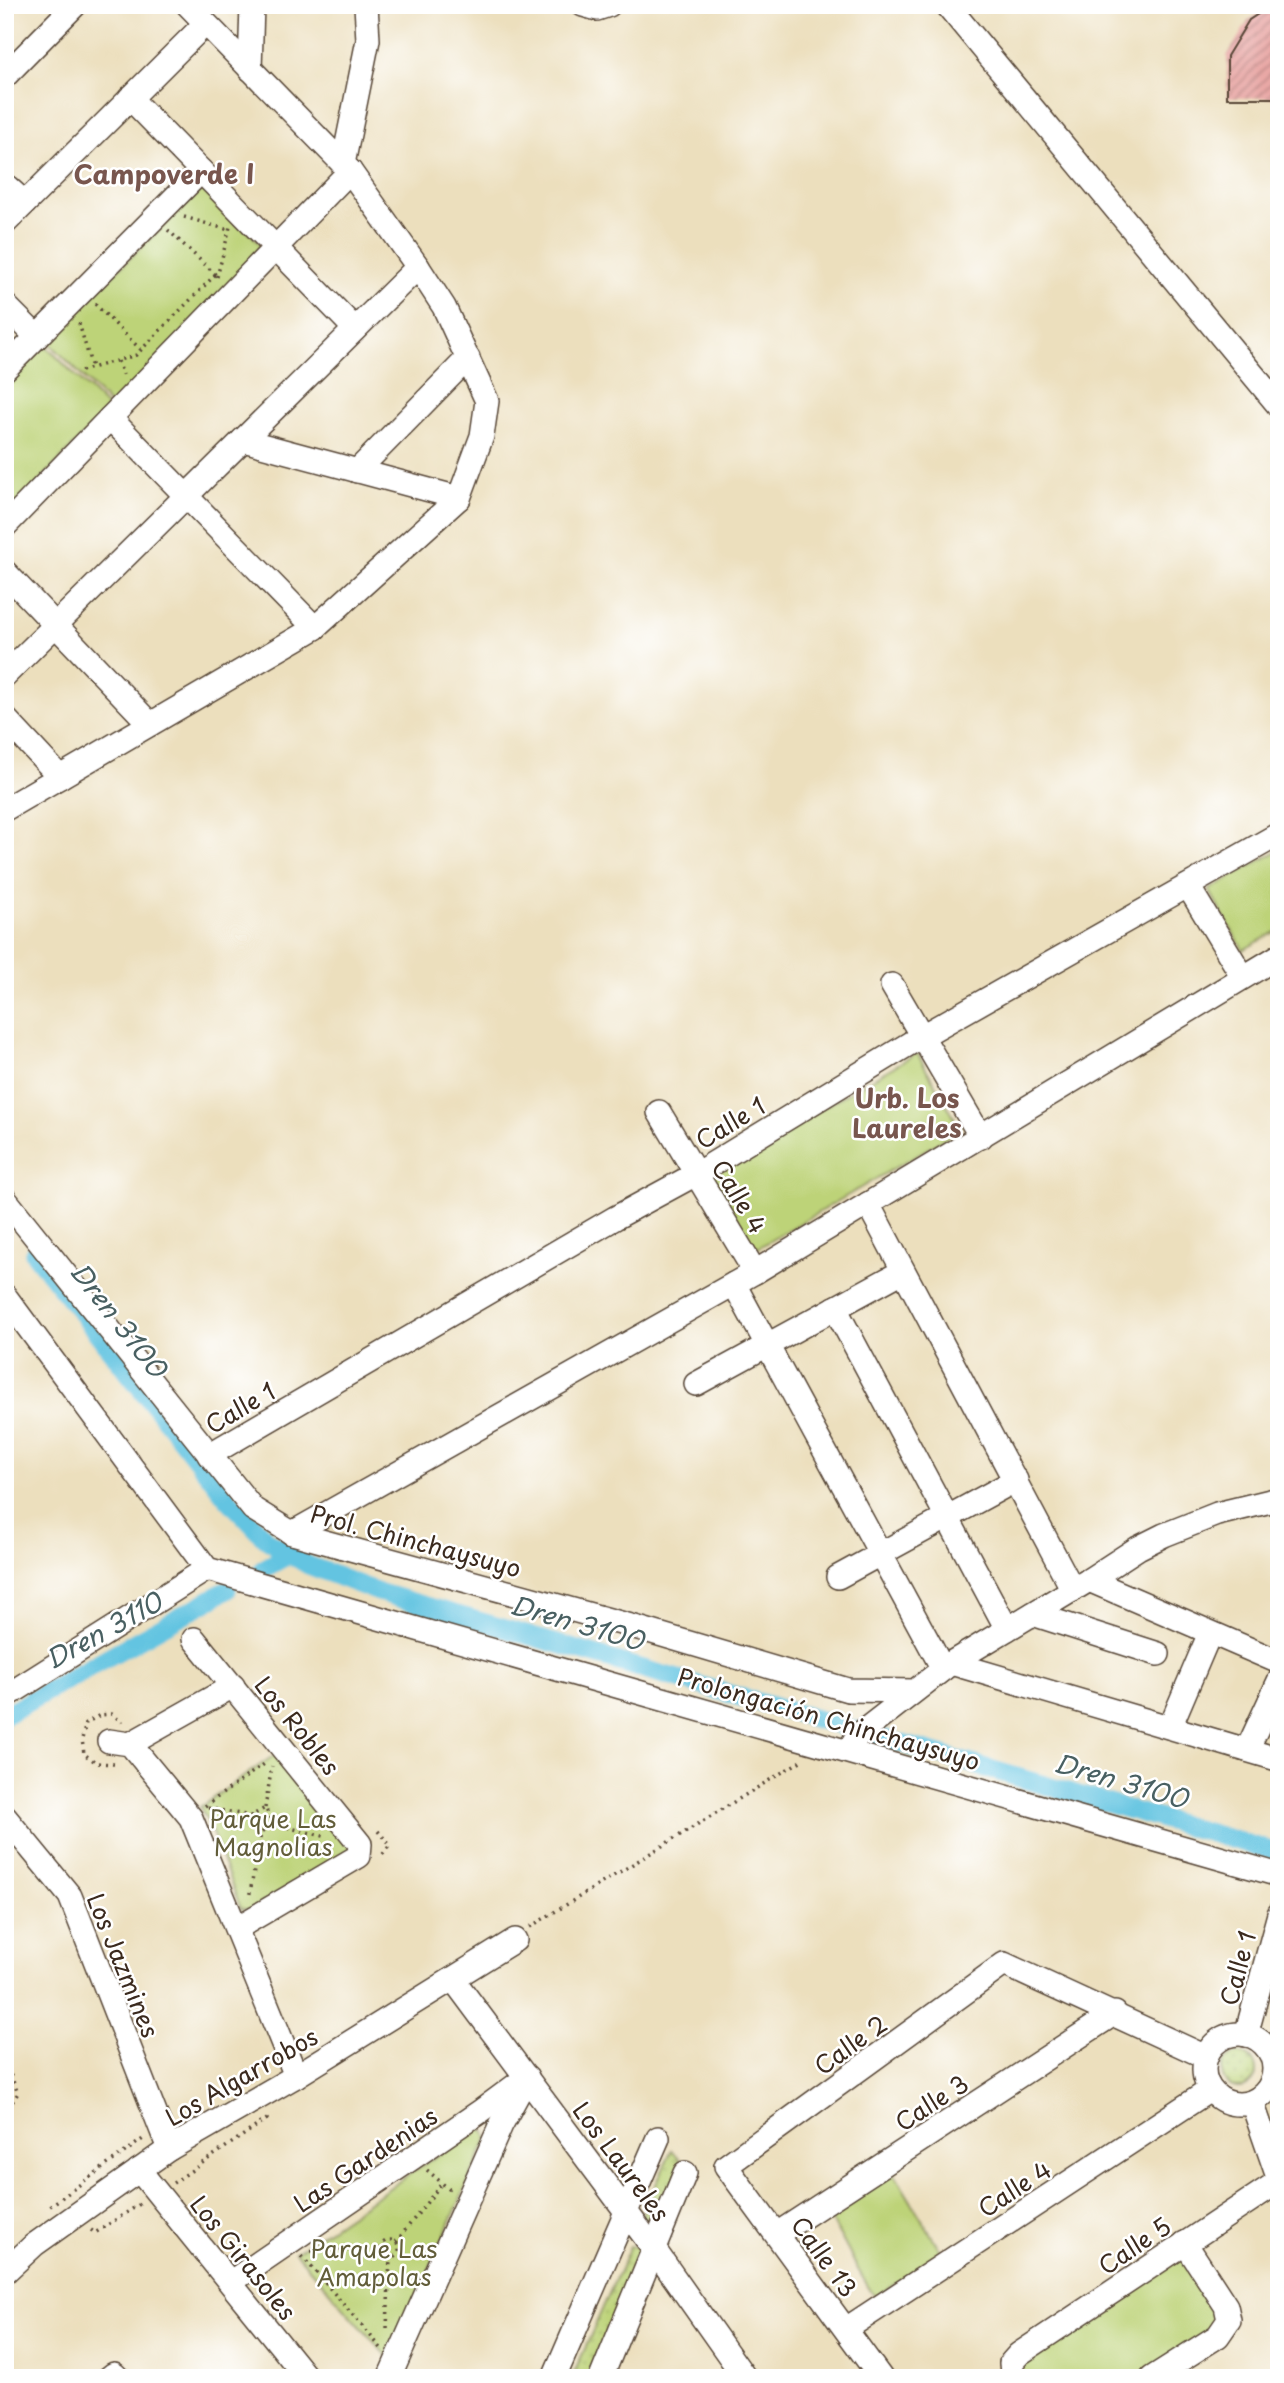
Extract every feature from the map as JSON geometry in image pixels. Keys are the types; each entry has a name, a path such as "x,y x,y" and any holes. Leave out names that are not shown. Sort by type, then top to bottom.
{"street":[{"path":"5,76 75,5"},
{"path":"5,809 315,628 459,498 482,436 486,401 444,307 418,267 346,168 188,5"},
{"path":"250,69 252,5"},
{"path":"5,526 276,248 346,168 368,40 366,5"},
{"path":"583,5 597,9 609,5"},
{"path":"947,5 1279,406"},
{"path":"5,223 205,23"},
{"path":"130,98 355,328"},
{"path":"5,369 201,171"},
{"path":"5,185 25,203"},
{"path":"5,675 418,267"},
{"path":"5,305 37,337"},
{"path":"357,471 468,358"},
{"path":"110,418 315,628"},
{"path":"243,440 459,498"},
{"path":"5,572 150,724"},
{"path":"5,718 60,778"},
{"name":"Calle 1","path":"209,1455 603,1225 696,1174 922,1036 1279,834"},
{"path":"1188,886 1243,977"},
{"path":"292,1533 755,1272 1279,956"},
{"path":"892,985 981,1137"},
{"name":"Calle 4","path":"659,1112 755,1272"},
{"name":"Prol. Chinchaysuyo","path":"5,1199 253,1509 292,1533 635,1627 848,1689 914,1691"},
{"path":"868,1204 1016,1480 1081,1585 1279,1662"},
{"path":"696,1384 904,1270"},
{"path":"734,1284 880,1554 947,1666 1277,1759"},
{"path":"5,1296 207,1569 5,1697"},
{"path":"835,1308 1007,1629"},
{"path":"838,1577 1016,1480"},
{"path":"853,1744 876,1721 947,1666 1138,1548 1182,1527 1227,1511 1279,1499"},
{"name":"Prolongación Chinchaysuyo","path":"207,1569 826,1744 853,1744 1279,1875"},
{"path":"1033,1614 1158,1654"},
{"path":"1170,1727 1210,1633"},
{"name":"Los Robles","path":"194,1639 233,1686 349,1842"},
{"path":"1247,1750 1279,1681"},
{"path":"233,1686 120,1743 191,1818 296,2076"},
{"name":"Los Jazmines","path":"5,1817 70,1896 169,2149"},
{"path":"237,1928 359,1856 349,1842"},
{"name":"Calle 1","path":"1246,2035 1279,1914"},
{"name":"Los Algarrobos","path":"5,2272 34,2245 169,2149 296,2076 522,1933"},
{"name":"Calle 2","path":"726,2165 1004,1964 1115,2013"},
{"name":"Los Laureles","path":"453,1979 654,2249 737,2373"},
{"path":"1115,2013 1206,2057"},
{"name":"Calle 3","path":"776,2234 1115,2013"},
{"path":"1246,2035 1260,2041 1269,2052 1276,2081 1261,2097 1241,2105 1219,2098 1210,2090 1204,2074 1209,2049 1222,2038 1246,2035"},
{"path":"389,2368 501,2125 527,2077"},
{"name":"Las Gardenias","path":"231,2282 527,2077"},
{"name":"Calle 4","path":"846,2329 1210,2090"},
{"path":"1252,2102 1279,2180"},
{"path":"554,2378 658,2138"},
{"name":"Calle 13","path":"726,2165 881,2378"},
{"name":"Los Girasoles","path":"139,2170 307,2378"},
{"path":"601,2378 685,2173"},
{"name":"Calle 5","path":"1014,2378 1011,2363 1019,2354 1279,2180"},
{"path":"1152,2378 1218,2336 1229,2320 1226,2306 1185,2243"}],"path":[{"path":"176,214 229,230"},
{"path":"81,371 136,355 215,275 217,277 233,218"},
{"path":"165,226 215,275"},
{"path":"91,300 140,349"},
{"path":"76,315 92,368"},
{"path":"522,1933 826,1744"},
{"path":"265,1808 251,1816 203,1807 273,1758 265,1808 274,1824"},
{"path":"247,1907 261,1832 251,1816"},
{"path":"261,1832 274,1824 349,1842"},
{"path":"5,2062 18,2093 5,2108"},
{"path":"165,2176 171,2185 267,2119 260,2109"},
{"path":"47,2208 146,2137"},
{"path":"396,2242 442,2183"},
{"path":"89,2227 95,2233 147,2199"},
{"path":"386,2240 396,2242 399,2249 395,2257 382,2254 381,2249 386,2240"},
{"path":"381,2249 298,2252 389,2368"},
{"path":"387,2333 390,2258"}],"green space":[{"path":"204,185 266,250 112,407 47,340"},
{"path":"45,345 109,409 5,517 5,385"},
{"path":"1279,850 1279,930 1243,950 1209,890"},
{"path":"917,1053 961,1129 756,1249 710,1173"},
{"name":"Parque Las Magnolias","path":"279,1752 353,1841 350,1850 252,1909 241,1909 200,1807"},
{"path":"1239,2054 1251,2059 1256,2071 1251,2083 1239,2088 1227,2083 1222,2071 1227,2059"},
{"name":"Parque Las Amapolas","path":"479,2127 485,2130 488,2138 389,2359 295,2252"},
{"path":"672,2150 684,2164 651,2228 641,2216"},
{"path":"894,2173 942,2253 875,2297 829,2217"},
{"path":"630,2246 638,2247 642,2252 591,2378 572,2378"},
{"path":"1177,2259 1183,2259 1221,2312 1215,2328 1139,2378 1020,2378 1017,2365"}],"building":[{"path":"1272,5 1279,5 1279,98 1227,98 1227,56 1249,20"}],"waterway":[{"name":"Dren 3100","path":"34,1253 228,1499 267,1540 308,1565 378,1592 1279,1853"},
{"name":"Dren 3110","path":"263,1569 290,1554"},
{"name":"Dren 3110","path":"5,1715 227,1590"}],"district":[{"name":"Campoverde I","path":"164,173"},
{"name":"Urb. Los Laureles","path":"907,1112"}]}
